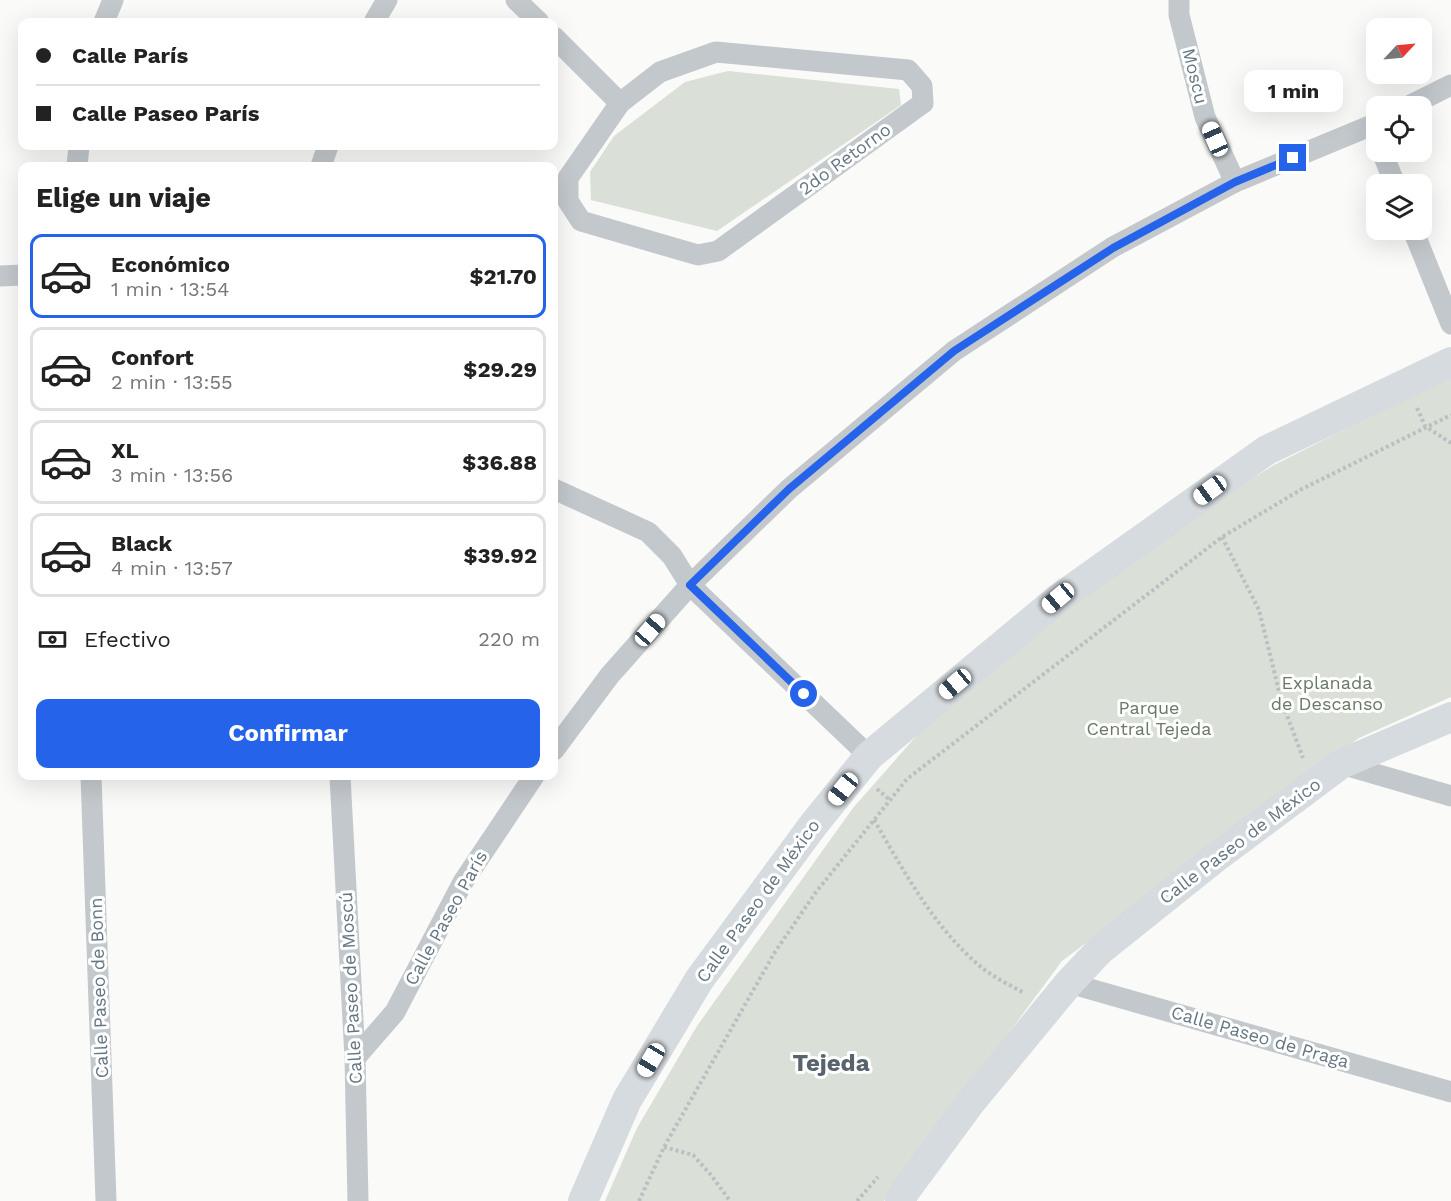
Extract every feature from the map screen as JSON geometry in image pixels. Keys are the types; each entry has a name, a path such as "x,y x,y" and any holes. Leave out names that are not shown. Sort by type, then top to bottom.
{"main road":[{"name":"Calle Paseo de México","path":"583,1201 627,1100 699,980 814,824 869,756 1058,598 1267,450 1451,362"},
{"name":"Calle Paseo de México","path":"900,1201 970,1102 1069,982 1100,950 1215,858 1341,764 1451,717"}],"street":[{"path":"106,18 113,0"},
{"path":"376,18 387,0"},
{"path":"516,0 535,18"},
{"name":"Moscu","path":"1179,0 1179,15 1205,117 1235,182"},
{"path":"558,41 620,103"},
{"name":"2do Retorno","path":"716,52 908,70 922,86 923,103 718,251 698,255 581,221 568,201 568,178 620,103 660,72 716,52"},
{"path":"1429,96 1451,85"},
{"path":"558,745 610,675 690,585 789,489 954,351 1113,248 1235,182 1366,132"},
{"path":"1417,240 1451,324"},
{"path":"0,276 18,275"},
{"path":"558,491 648,532 672,556 690,585 869,756"},
{"path":"1341,764 1451,796"},
{"name":"Calle Paseo de Bonn","path":"91,780 106,1201"},
{"name":"Calle Paseo de Moscú","path":"340,780 355,1058 358,1201"},
{"name":"Calle Paseo París","path":"355,1058 394,1012 463,882 531,780"},
{"name":"Calle Paseo de Praga","path":"1069,982 1451,1092"}],"path":[{"path":"1406,383 1425,426 1451,443"},
{"path":"639,1201 664,1147 775,952 816,892 907,779 1222,537 1302,489 1451,415"},
{"path":"1222,537 1259,610 1281,699 1306,766"},
{"path":"874,820 906,875 944,928 981,967 1025,994"},
{"path":"664,1147 693,1155 730,1201"}],"green space":[{"path":"728,71 899,89 901,105 717,231 591,200 590,172 614,136 685,82"},
{"name":"Parque Central Tejeda","path":"1451,376 1451,697 1359,738 1062,961 884,1201 605,1201 637,1128 697,1026 853,808 933,717 1062,606 1185,521 1274,465"}],"district":[{"name":"Tejeda","path":"831,1063"}],"route":[{"path":"804,694 690,585 789,489 954,351 1113,248 1235,182 1293,158"}],"park label":[{"name":"Explanada de Descanso","path":"1327,693"}]}
